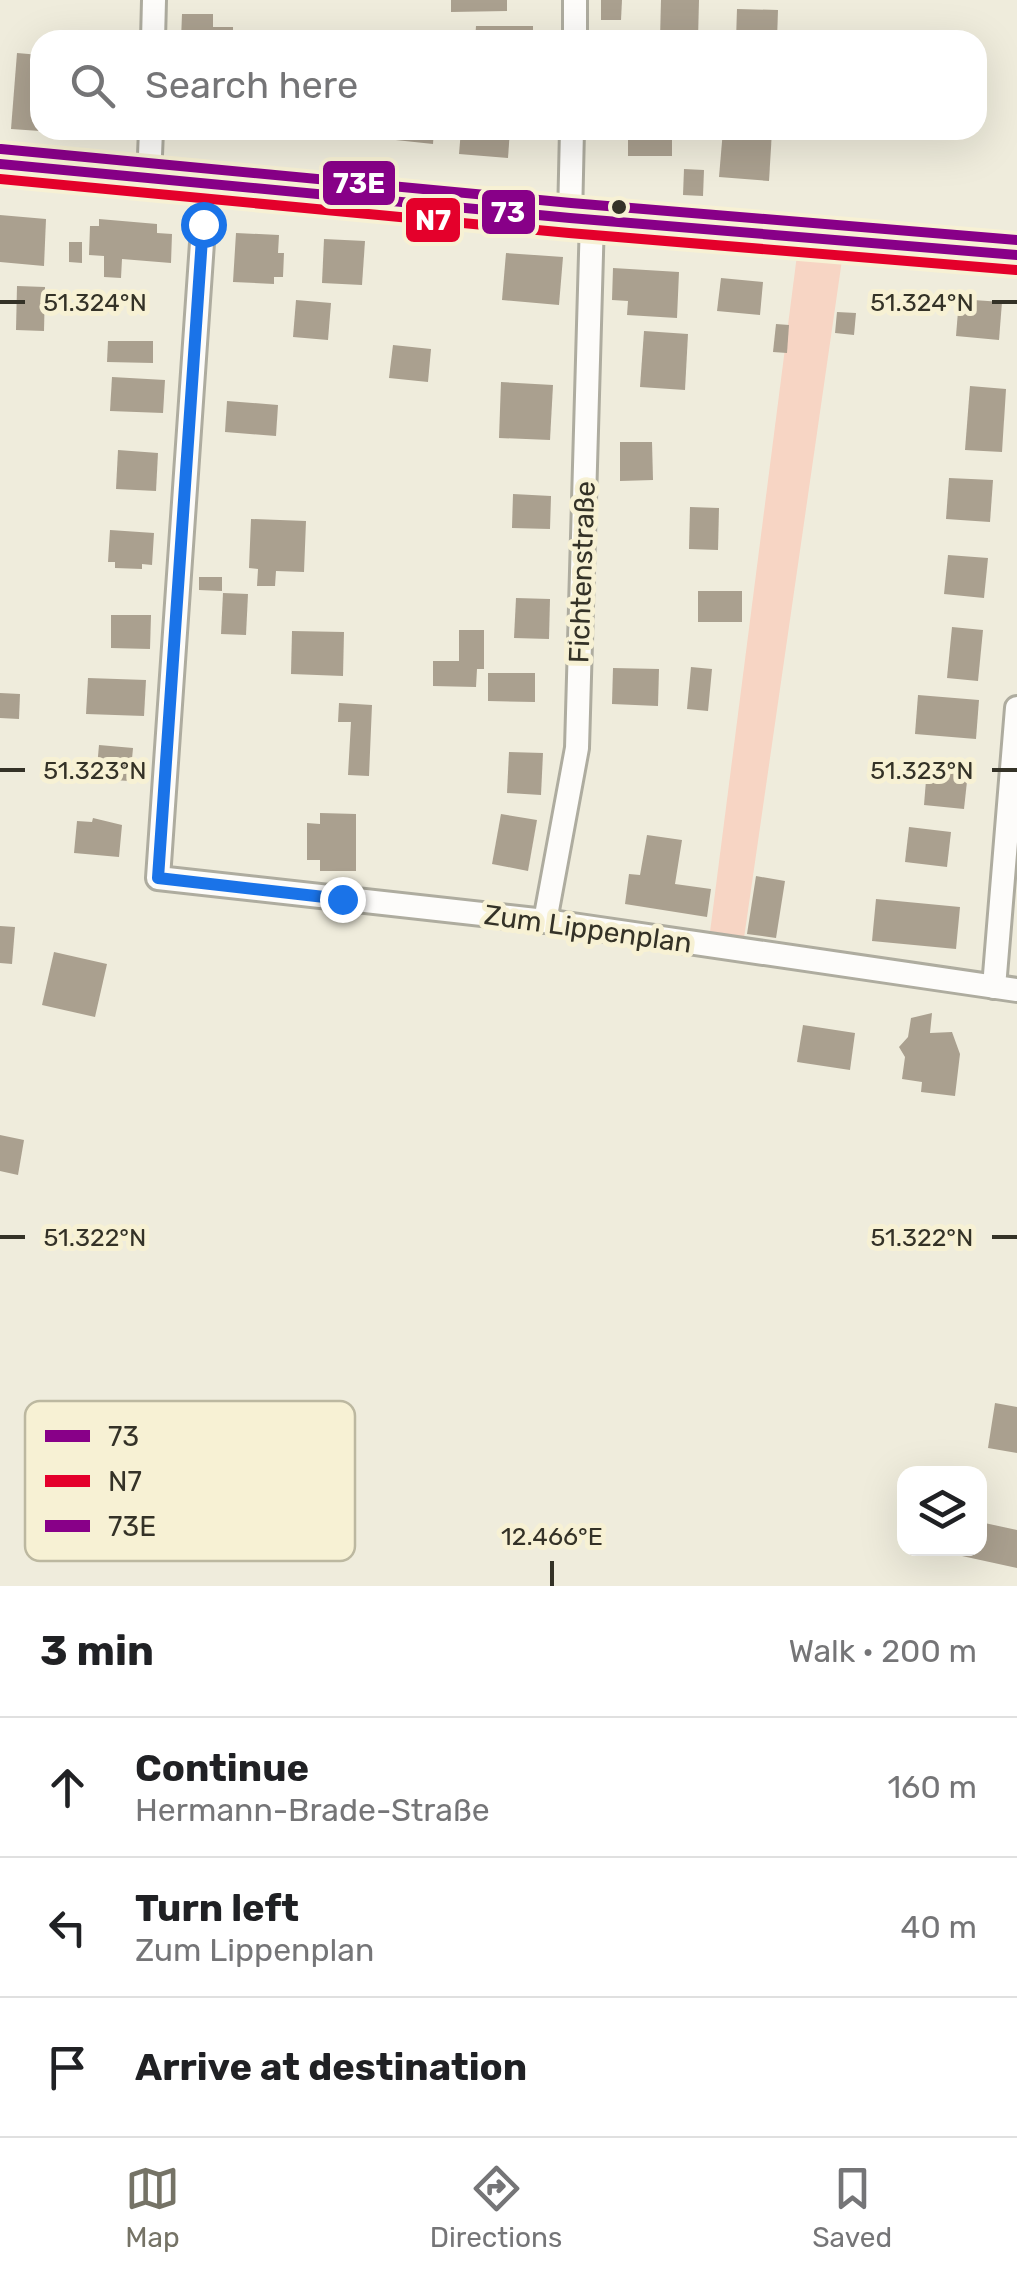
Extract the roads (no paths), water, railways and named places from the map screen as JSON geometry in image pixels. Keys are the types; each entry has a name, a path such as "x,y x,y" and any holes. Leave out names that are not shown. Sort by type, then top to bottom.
{"street":[{"path":"153,30 154,0"},
{"path":"574,30 576,0"},
{"path":"150,140 150,180"},
{"name":"Fichtenstraße","path":"545,921 577,748 581,219 573,140"},
{"path":"0,164 1017,256"},
{"name":"Zum Lippenplan","path":"206,185 158,878 545,921 1006,988"},
{"path":"1006,988 1017,708"}]}
